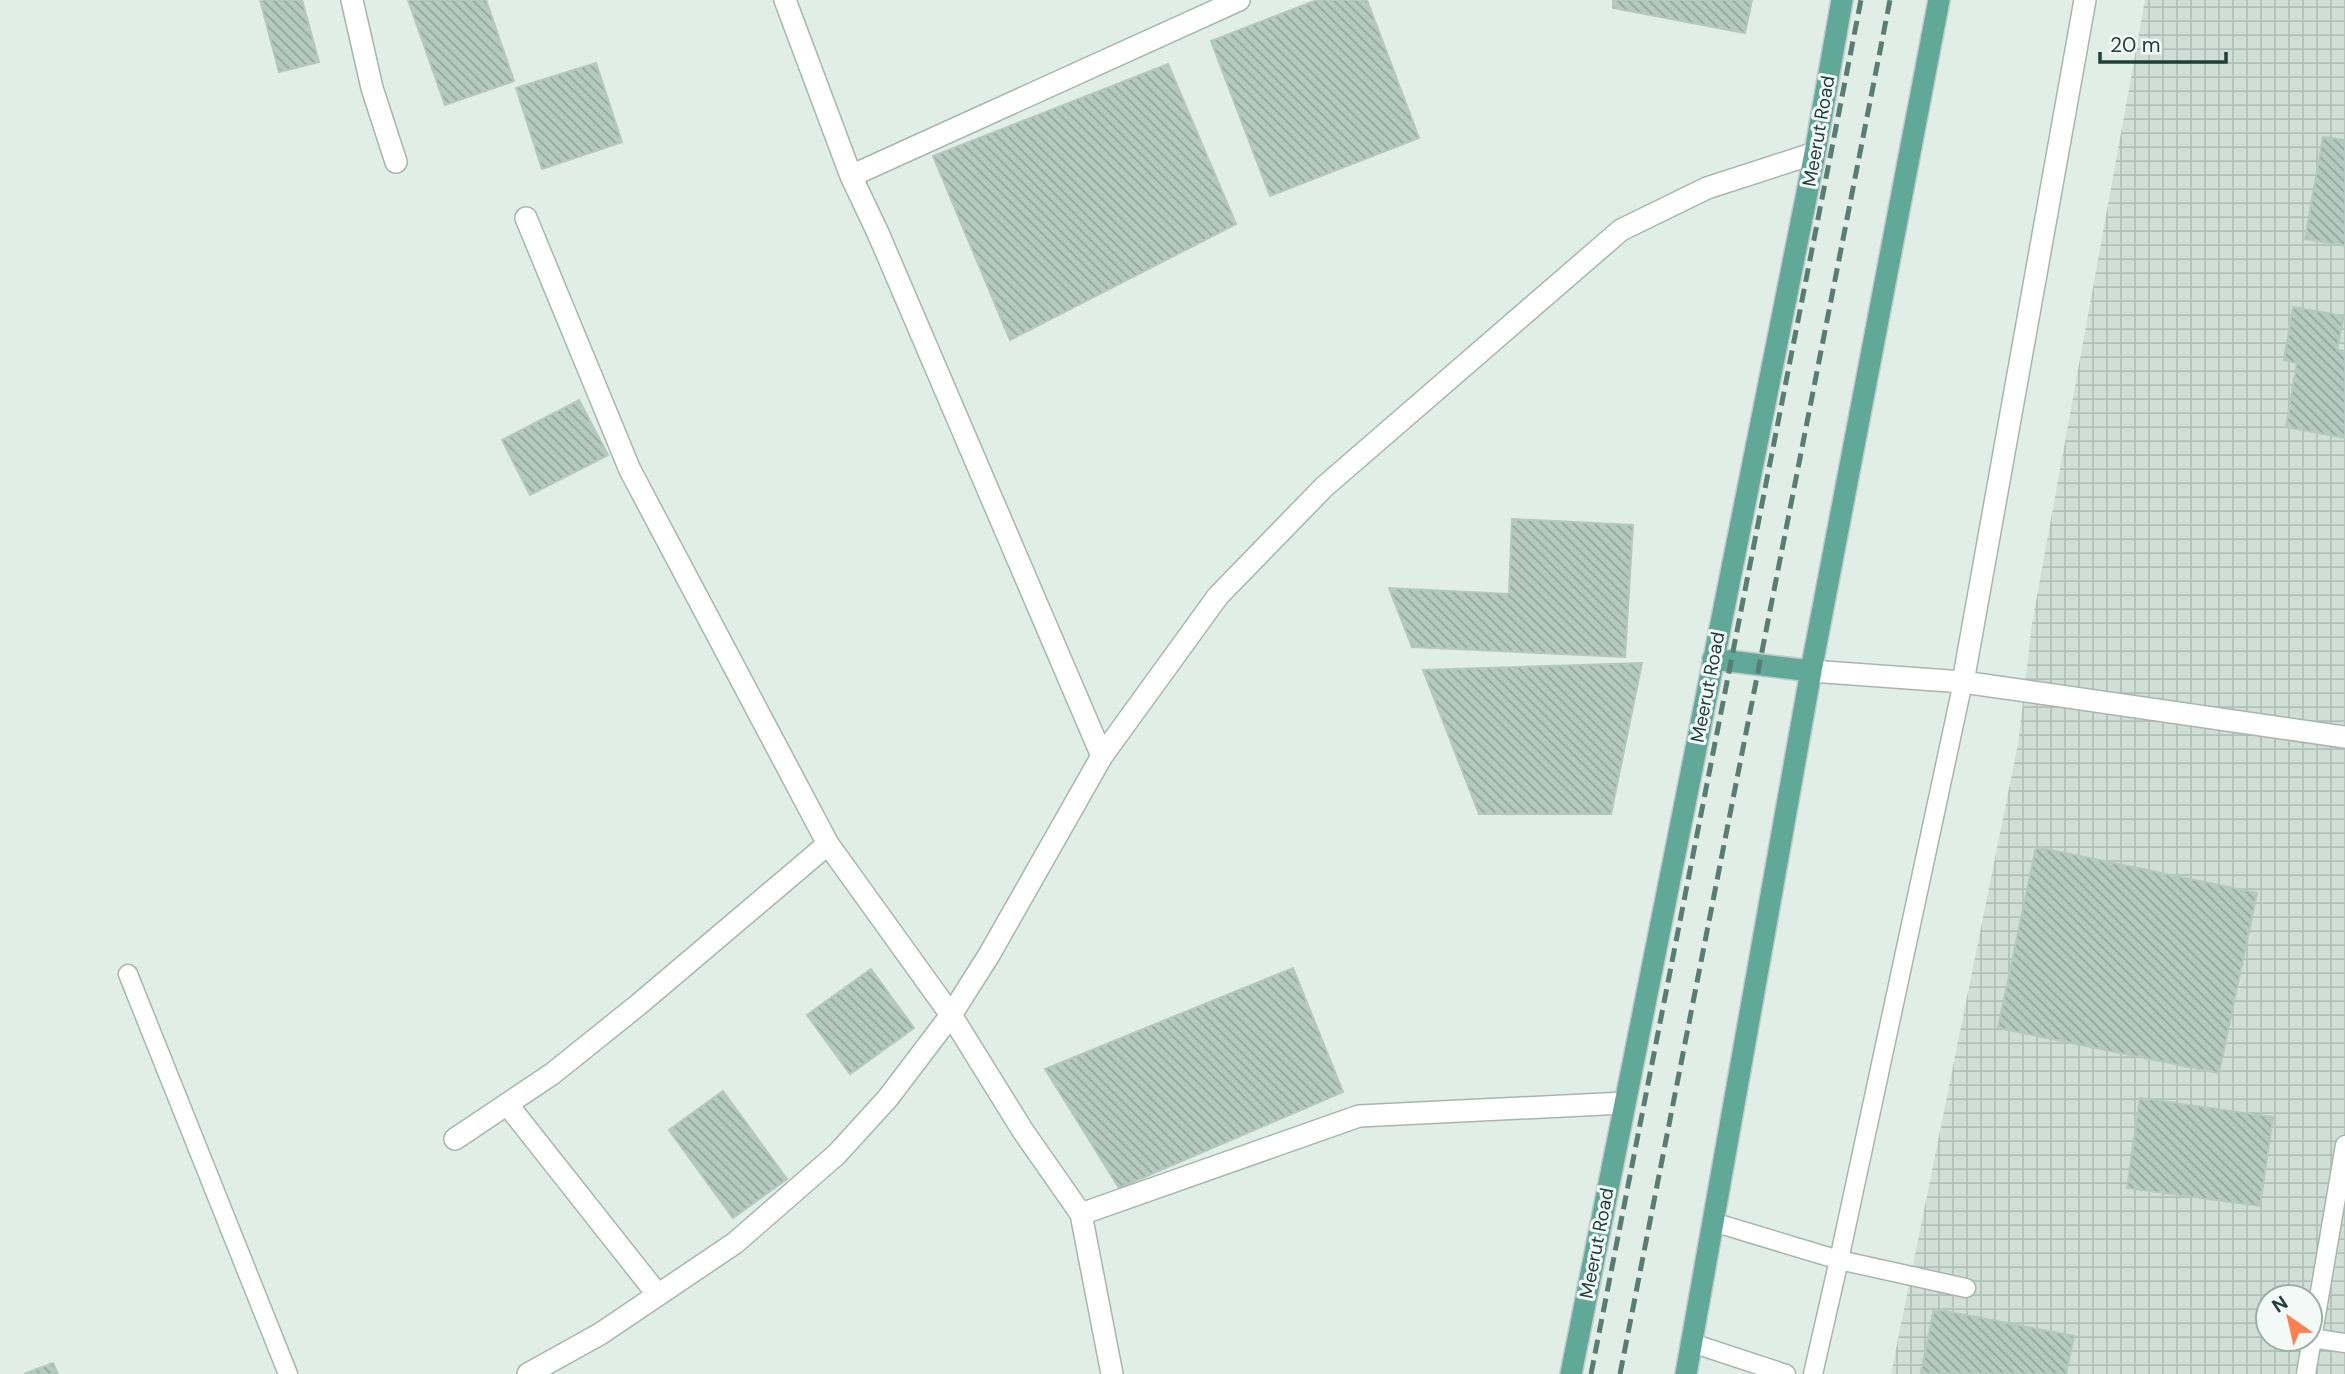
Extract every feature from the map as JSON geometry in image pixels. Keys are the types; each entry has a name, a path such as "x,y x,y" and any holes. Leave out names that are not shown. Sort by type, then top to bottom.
{"main road":[{"name":"Meerut Road","path":"1570,1374 1815,153 1842,0"},
{"path":"1686,1374 1811,671 1939,0"},
{"path":"1713,659 1811,671"}],"street":[{"path":"352,0 372,88 396,162"},
{"path":"785,0 851,176 878,233 1102,756"},
{"path":"851,176 1239,0"},
{"path":"1963,682 2085,0"},
{"path":"528,1374 600,1334 735,1242 837,1154 888,1098 951,1016 1102,756 1218,596 1324,487 1621,230 1707,188 1815,153"},
{"path":"526,218 630,470 828,844 951,1016 1023,1131 1081,1214 1112,1374"},
{"path":"1811,671 1963,682 2345,737"},
{"path":"455,1139 552,1074 828,844"},
{"path":"1081,1214 1359,1116 1624,1103"},
{"path":"507,1104 659,1295"}],"lane":[{"path":"1813,1374 1963,682"},
{"path":"128,974 288,1374"},
{"path":"2321,1283 2345,1145"},
{"path":"1713,1222 1839,1260 1966,1288"},
{"path":"2324,1340 2345,1343"},
{"path":"1692,1343 1786,1374"},
{"path":"2306,1374 2310,1353"}],"shaded area":[{"path":"2145,0 2345,0 2345,1374 1891,1374 2018,744 2032,624"}],"building":[{"path":"260,0 302,0 319,62 279,72"},
{"path":"408,0 486,0 514,81 445,105"},
{"path":"1317,0 1367,0 1419,138 1270,196 1211,41"},
{"path":"1613,0 1752,0 1745,33 1613,8"},
{"path":"596,63 622,142 542,169 516,88"},
{"path":"1168,64 1236,224 1010,340 933,156"},
{"path":"2323,137 2345,140 2345,246 2305,239"},
{"path":"2293,307 2344,316 2337,350 2345,351 2345,438 2286,427 2297,363 2284,360"},
{"path":"579,400 608,455 530,495 502,440"},
{"path":"1512,519 1633,525 1625,657 1412,647 1389,588 1509,594"},
{"path":"1642,663 1611,814 1479,814 1423,670"},
{"path":"2036,847 2257,893 2219,1073 1998,1028"},
{"path":"1293,968 1343,1092 1119,1188 1045,1069"},
{"path":"871,969 914,1028 850,1074 807,1015"},
{"path":"723,1091 787,1179 733,1218 669,1130"},
{"path":"2140,1098 2273,1117 2260,1206 2127,1188"},
{"path":"1934,1309 2074,1336 2066,1374 1921,1373"},
{"path":"53,1363 58,1374 24,1374"}],"railway":[{"path":"1591,1374 1861,0"},
{"path":"1620,1374 1890,0"}]}
